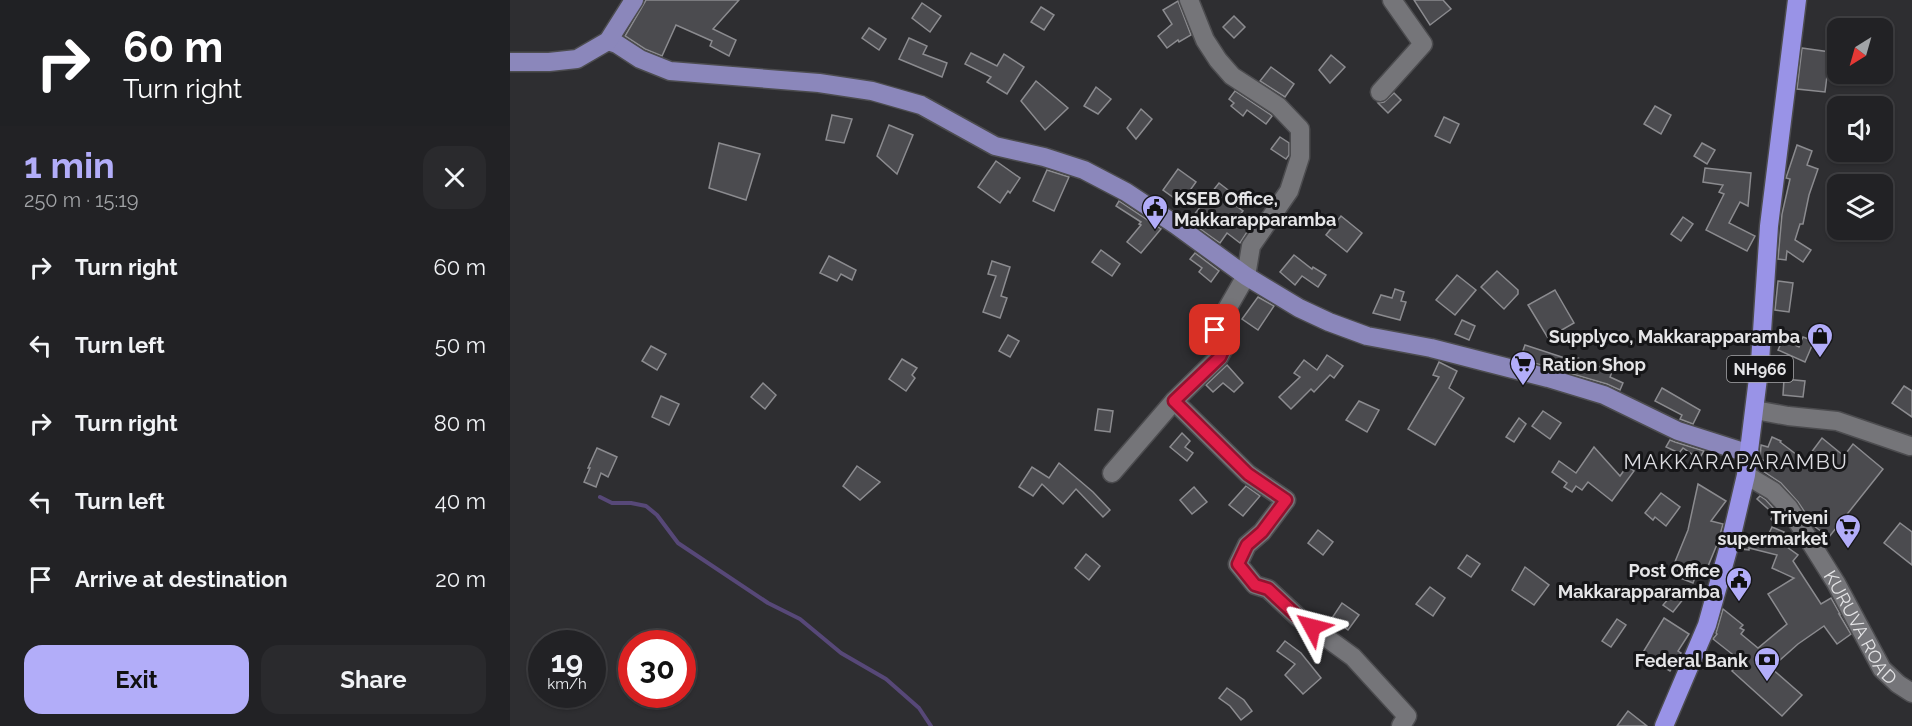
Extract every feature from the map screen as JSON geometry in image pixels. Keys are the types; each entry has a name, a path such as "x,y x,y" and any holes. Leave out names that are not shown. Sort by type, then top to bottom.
{"highway":[{"name":"NH966","path":"1665,726 1707,625 1731,539 1750,454 1760,362 1769,226 1797,0"}],"main road":[{"path":"510,62 577,59 608,40 634,0"},
{"path":"608,40 640,59 670,71 819,83 872,91 921,105 995,146 1044,157 1084,170 1126,192 1246,276 1299,308 1329,322 1367,336 1431,348 1604,395 1678,431 1750,454"}],"street":[{"path":"1112,472 1174,401 1220,357 1224,348 1215,330 1246,276 1251,246 1289,191 1300,157 1300,129 1278,106 1232,76 1218,60 1205,40 1189,0"},
{"path":"1380,92 1423,44 1392,0"},
{"path":"1174,401 1248,474 1286,500 1262,532 1247,545 1238,564 1255,585 1268,589 1298,617 1353,657 1407,716 1401,726"},
{"path":"1755,410 1837,421 1910,446"},
{"name":"KURUVA ROAD","path":"1746,475 1773,491 1789,508 1836,583 1882,669 1912,693"}],"building":[{"path":"646,0 739,0 713,29 736,40 729,56 710,46 712,41 676,25 662,56 645,49 625,36"},
{"path":"1414,0 1443,0 1451,9 1430,25"},
{"path":"1178,1 1191,35 1167,48 1158,36 1172,24 1163,10"},
{"path":"922,3 941,16 930,32 912,18"},
{"path":"1041,7 1054,15 1044,30 1031,22"},
{"path":"1234,16 1245,27 1234,38 1223,27"},
{"path":"869,28 886,39 879,50 862,38"},
{"path":"909,38 927,46 923,54 947,63 942,77 899,59"},
{"path":"1802,48 1827,52 1825,92 1797,89"},
{"path":"971,53 997,66 1004,54 1024,67 1007,94 987,82 991,77 965,64"},
{"path":"1331,55 1345,67 1330,83 1319,70"},
{"path":"1271,67 1294,84 1285,97 1260,81"},
{"path":"1036,81 1068,108 1045,130 1021,101"},
{"path":"1096,87 1111,99 1098,114 1084,106"},
{"path":"1235,91 1272,116 1266,124 1247,110 1243,116 1231,106 1234,103 1229,99"},
{"path":"1394,93 1401,100 1388,113 1378,103 1384,102"},
{"path":"1655,106 1671,115 1661,134 1644,124"},
{"path":"1141,109 1152,119 1136,139 1127,128"},
{"path":"832,115 852,119 844,143 826,140"},
{"path":"1444,117 1459,124 1450,143 1435,136"},
{"path":"889,125 913,135 897,174 877,156"},
{"path":"1280,137 1289,143 1289,155 1286,159 1271,149"},
{"path":"719,143 760,154 746,200 709,188"},
{"path":"1702,143 1715,150 1707,164 1694,156"},
{"path":"1797,145 1812,151 1807,165 1818,169 1809,195 1803,224 1800,224 1795,240 1811,250 1803,262 1787,251 1786,260 1778,259 1782,214 1790,179 1786,178"},
{"path":"996,161 1020,178 1000,203 978,187"},
{"path":"1705,168 1751,173 1748,206 1740,202 1729,223 1755,236 1747,251 1706,230 1724,194 1719,192 1723,185 1703,182"},
{"path":"1178,169 1196,182 1181,203 1163,190"},
{"path":"1047,170 1069,177 1054,211 1033,201"},
{"path":"1219,183 1232,193 1227,199 1243,211 1238,217 1251,226 1240,243 1227,233 1220,243 1189,221"},
{"path":"1119,201 1161,229 1141,253 1127,242 1141,222 1116,206"},
{"path":"1341,216 1362,233 1347,252 1326,235"},
{"path":"1683,217 1693,224 1681,241 1671,234"},
{"path":"1101,250 1120,264 1112,276 1092,262"},
{"path":"1195,253 1219,271 1211,282 1199,272 1202,268 1190,259"},
{"path":"1294,255 1312,269 1313,267 1326,275 1318,287 1302,276 1295,285 1280,272"},
{"path":"829,256 856,270 852,280 841,274 837,281 820,273"},
{"path":"992,261 1010,267 1001,296 1007,298 1000,318 983,312 996,276 988,274"},
{"path":"1497,271 1518,290 1518,294 1504,309 1481,287"},
{"path":"1457,275 1476,290 1455,315 1436,300"},
{"path":"1778,281 1793,283 1789,312 1775,310"},
{"path":"1395,289 1404,292 1401,301 1406,302 1400,320 1373,313 1381,295 1392,298"},
{"path":"1555,290 1574,323 1548,338 1528,305"},
{"path":"1258,297 1274,306 1258,330 1242,319"},
{"path":"1462,320 1475,326 1469,340 1455,334"},
{"path":"1008,335 1019,341 1010,357 999,351"},
{"path":"1803,337 1814,341 1805,362 1778,350 1783,339 1799,347"},
{"path":"1525,345 1577,362 1578,358 1612,372 1610,377 1623,383 1620,390 1607,384 1520,359"},
{"path":"651,346 666,354 657,370 642,361"},
{"path":"1327,355 1343,366 1334,378 1330,375 1314,392 1311,389 1291,409 1279,397 1300,377 1294,373 1304,360 1317,370"},
{"path":"902,359 917,368 912,375 915,378 906,391 889,379"},
{"path":"1439,362 1457,371 1449,388 1464,398 1435,445 1408,429 1439,377 1433,375"},
{"path":"1227,365 1243,383 1234,392 1223,383 1213,392 1206,385"},
{"path":"1784,379 1805,381 1803,397 1783,395"},
{"path":"763,383 776,395 765,409 751,397"},
{"path":"1904,386 1912,391 1912,417 1892,403"},
{"path":"1662,388 1700,410 1693,424 1680,419 1682,415 1655,401"},
{"path":"661,396 679,404 669,425 652,417"},
{"path":"1359,401 1379,410 1367,432 1346,420"},
{"path":"1098,409 1113,411 1110,432 1095,430"},
{"path":"1543,411 1561,423 1550,439 1532,426"},
{"path":"1519,418 1526,424 1514,442 1506,437"},
{"path":"1182,433 1190,441 1185,447 1193,453 1187,461 1170,447"},
{"path":"1772,437 1781,441 1805,461 1822,438 1844,456 1853,444 1883,469 1829,537 1814,526 1798,502 1781,483 1763,471 1770,463 1760,459 1761,445 1768,447"},
{"path":"1670,440 1704,451 1699,459 1683,448 1679,453 1666,447"},
{"path":"1594,447 1620,476 1627,466 1634,471 1612,501 1588,482 1582,490 1576,486 1572,492 1564,487 1567,483 1552,472 1559,461 1576,473"},
{"path":"597,448 617,457 608,477 601,473 596,487 584,482"},
{"path":"1059,463 1110,510 1103,517 1076,489 1063,504 1042,484 1033,496 1019,487 1032,467 1049,478"},
{"path":"857,466 880,482 860,500 843,486"},
{"path":"1698,484 1726,501 1711,521 1723,524 1718,542 1706,571 1698,569 1693,583 1670,574 1688,530"},
{"path":"1246,486 1260,496 1243,516 1229,505"},
{"path":"1194,487 1207,502 1192,514 1180,500"},
{"path":"1661,493 1680,507 1666,526 1655,517 1653,520 1645,513"},
{"path":"1760,496 1783,519 1777,525 1771,519 1775,515 1757,499"},
{"path":"1900,523 1912,532 1912,565 1884,543"},
{"path":"1772,527 1784,532 1780,542 1798,555 1793,561 1821,604 1831,598 1851,634 1837,644 1824,626 1798,644 1771,668 1802,695 1782,716 1732,671 1741,661 1713,639 1717,634 1723,609 1743,625 1740,628 1744,630 1741,634 1758,648 1787,624 1768,594 1794,578 1772,568 1777,555 1749,548 1749,550 1740,549 1743,539 1765,542"},
{"path":"1318,530 1333,542 1323,555 1308,543"},
{"path":"1086,554 1100,566 1089,580 1075,568"},
{"path":"1467,555 1480,564 1471,577 1458,568"},
{"path":"1525,567 1549,585 1534,605 1512,590"},
{"path":"1430,587 1445,598 1433,616 1416,604"},
{"path":"1676,590 1684,598 1673,612 1663,605"},
{"path":"1342,603 1359,615 1348,630 1332,618"},
{"path":"1664,618 1689,634 1678,651 1681,653 1670,671 1642,654"},
{"path":"1617,619 1626,625 1611,647 1602,641"},
{"path":"1285,641 1301,653 1321,678 1303,694 1285,675 1295,664 1277,651"},
{"path":"1227,688 1244,700 1252,711 1241,720 1230,706 1219,698"},
{"path":"1628,711 1647,726 1617,726"}],"waterway":[{"path":"600,497 612,503 646,506 657,515 678,543 768,603 800,619 841,653 886,679 919,708 931,726"}],"place":[{"name":"KSEB Office, Makkarapparamba","path":"1155,231"},
{"name":"Supplyco, Makkarapparamba","path":"1820,359"},
{"name":"Ration Shop","path":"1523,387"},
{"name":"Triveni supermarket","path":"1848,550"},
{"name":"Post Office Makkarapparamba","path":"1739,603"},
{"name":"Federal Bank","path":"1767,683"}],"district":[{"name":"MAKKARAPARAMBU","path":"1736,461"}],"route":[{"path":"1215,330 1224,348 1220,357 1174,401 1248,474 1286,500 1262,532 1247,545 1238,564 1255,585 1268,589 1312,627"}]}
